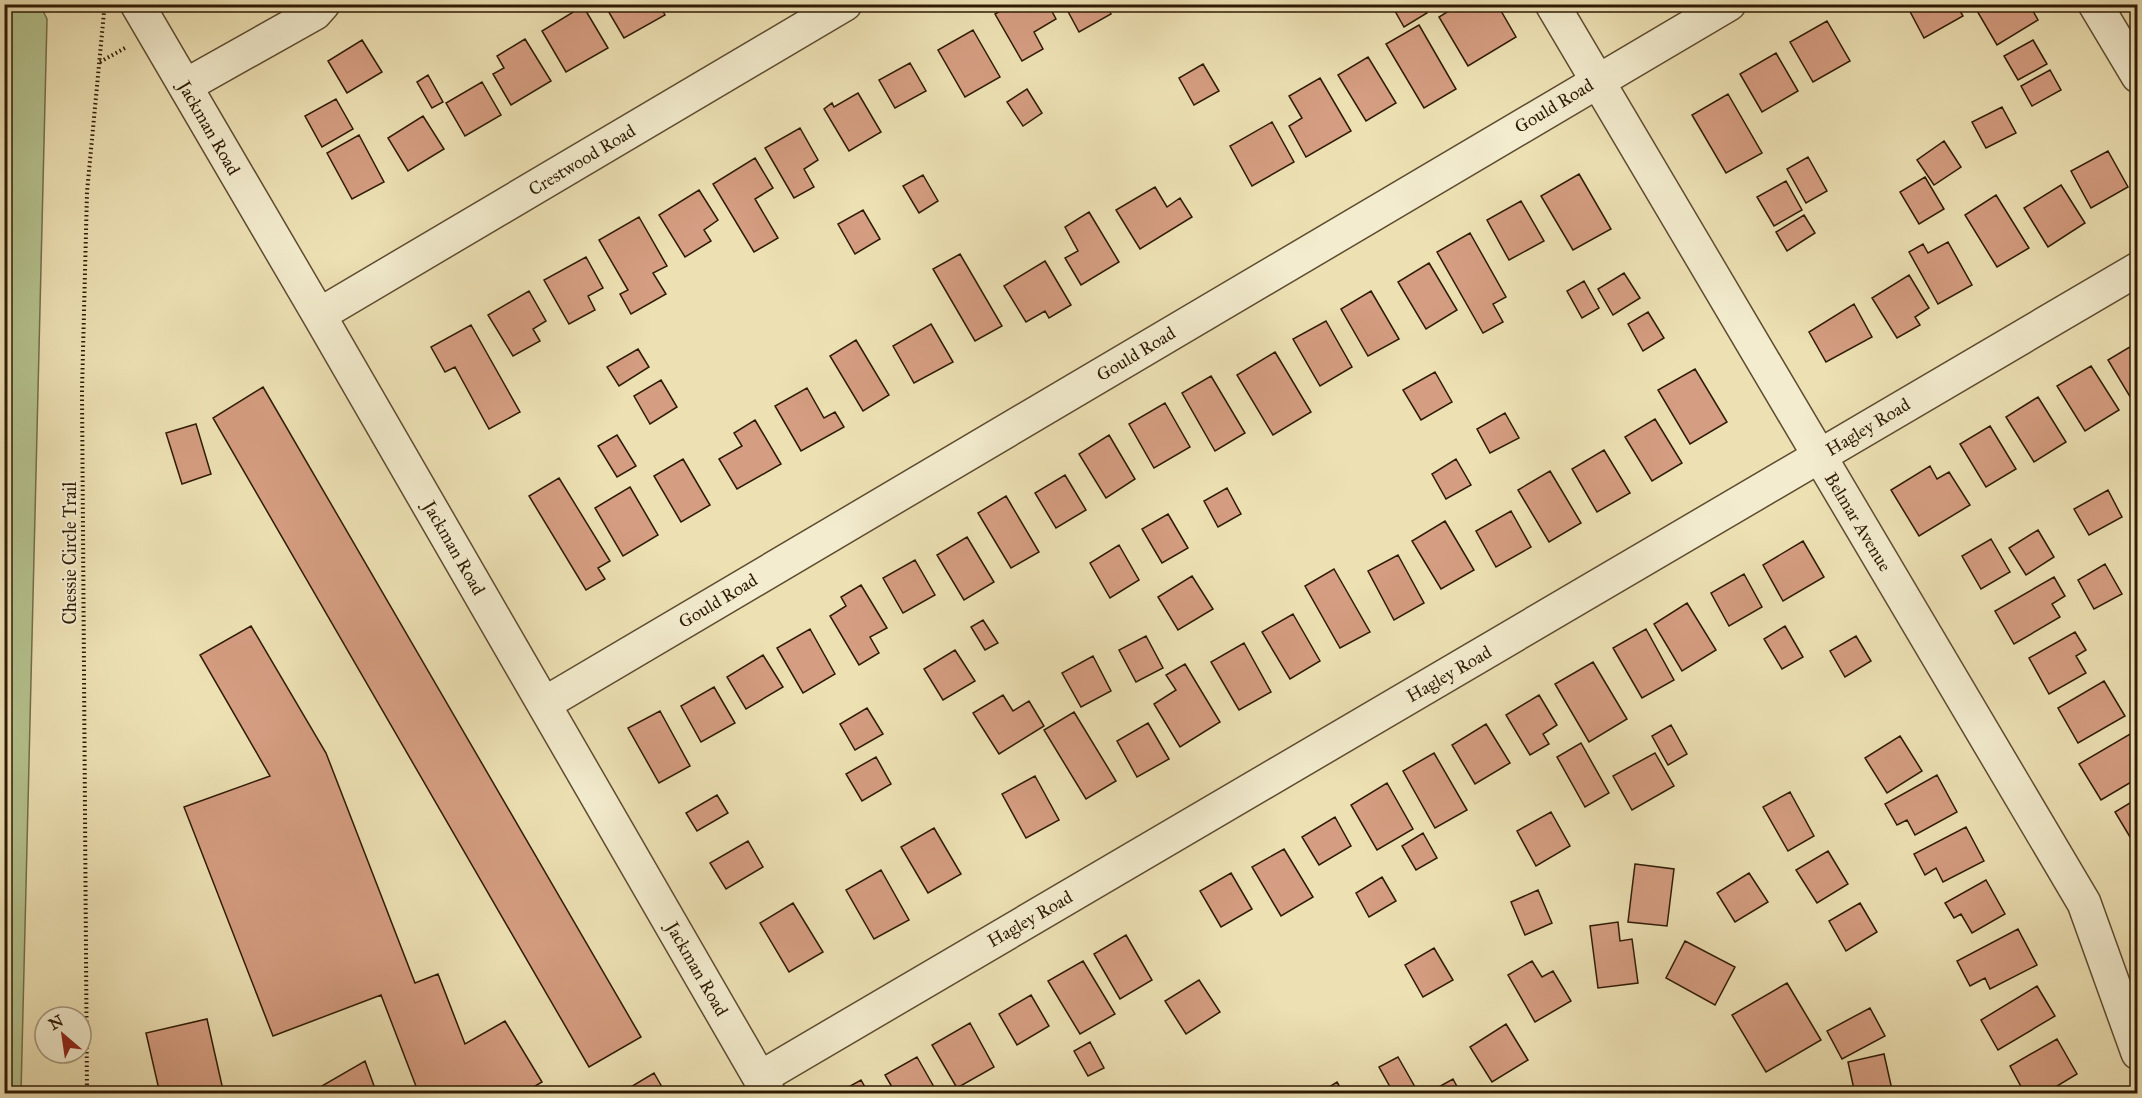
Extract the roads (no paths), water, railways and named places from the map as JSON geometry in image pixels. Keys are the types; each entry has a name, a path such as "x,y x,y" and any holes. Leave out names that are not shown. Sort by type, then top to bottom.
{"street":[{"name":"Jackman Road","path":"136,4 319,315 765,1086"},
{"path":"185,86 315,13 324,4"},
{"name":"Crestwood Road","path":"319,315 845,4"},
{"name":"Belmar Avenue","path":"1552,4 2084,903 2138,1053"},
{"name":"Gould Road","path":"544,704 1596,80 1729,4"},
{"path":"2095,4 2138,76"},
{"name":"Hagley Road","path":"765,1086 2138,268"}]}
